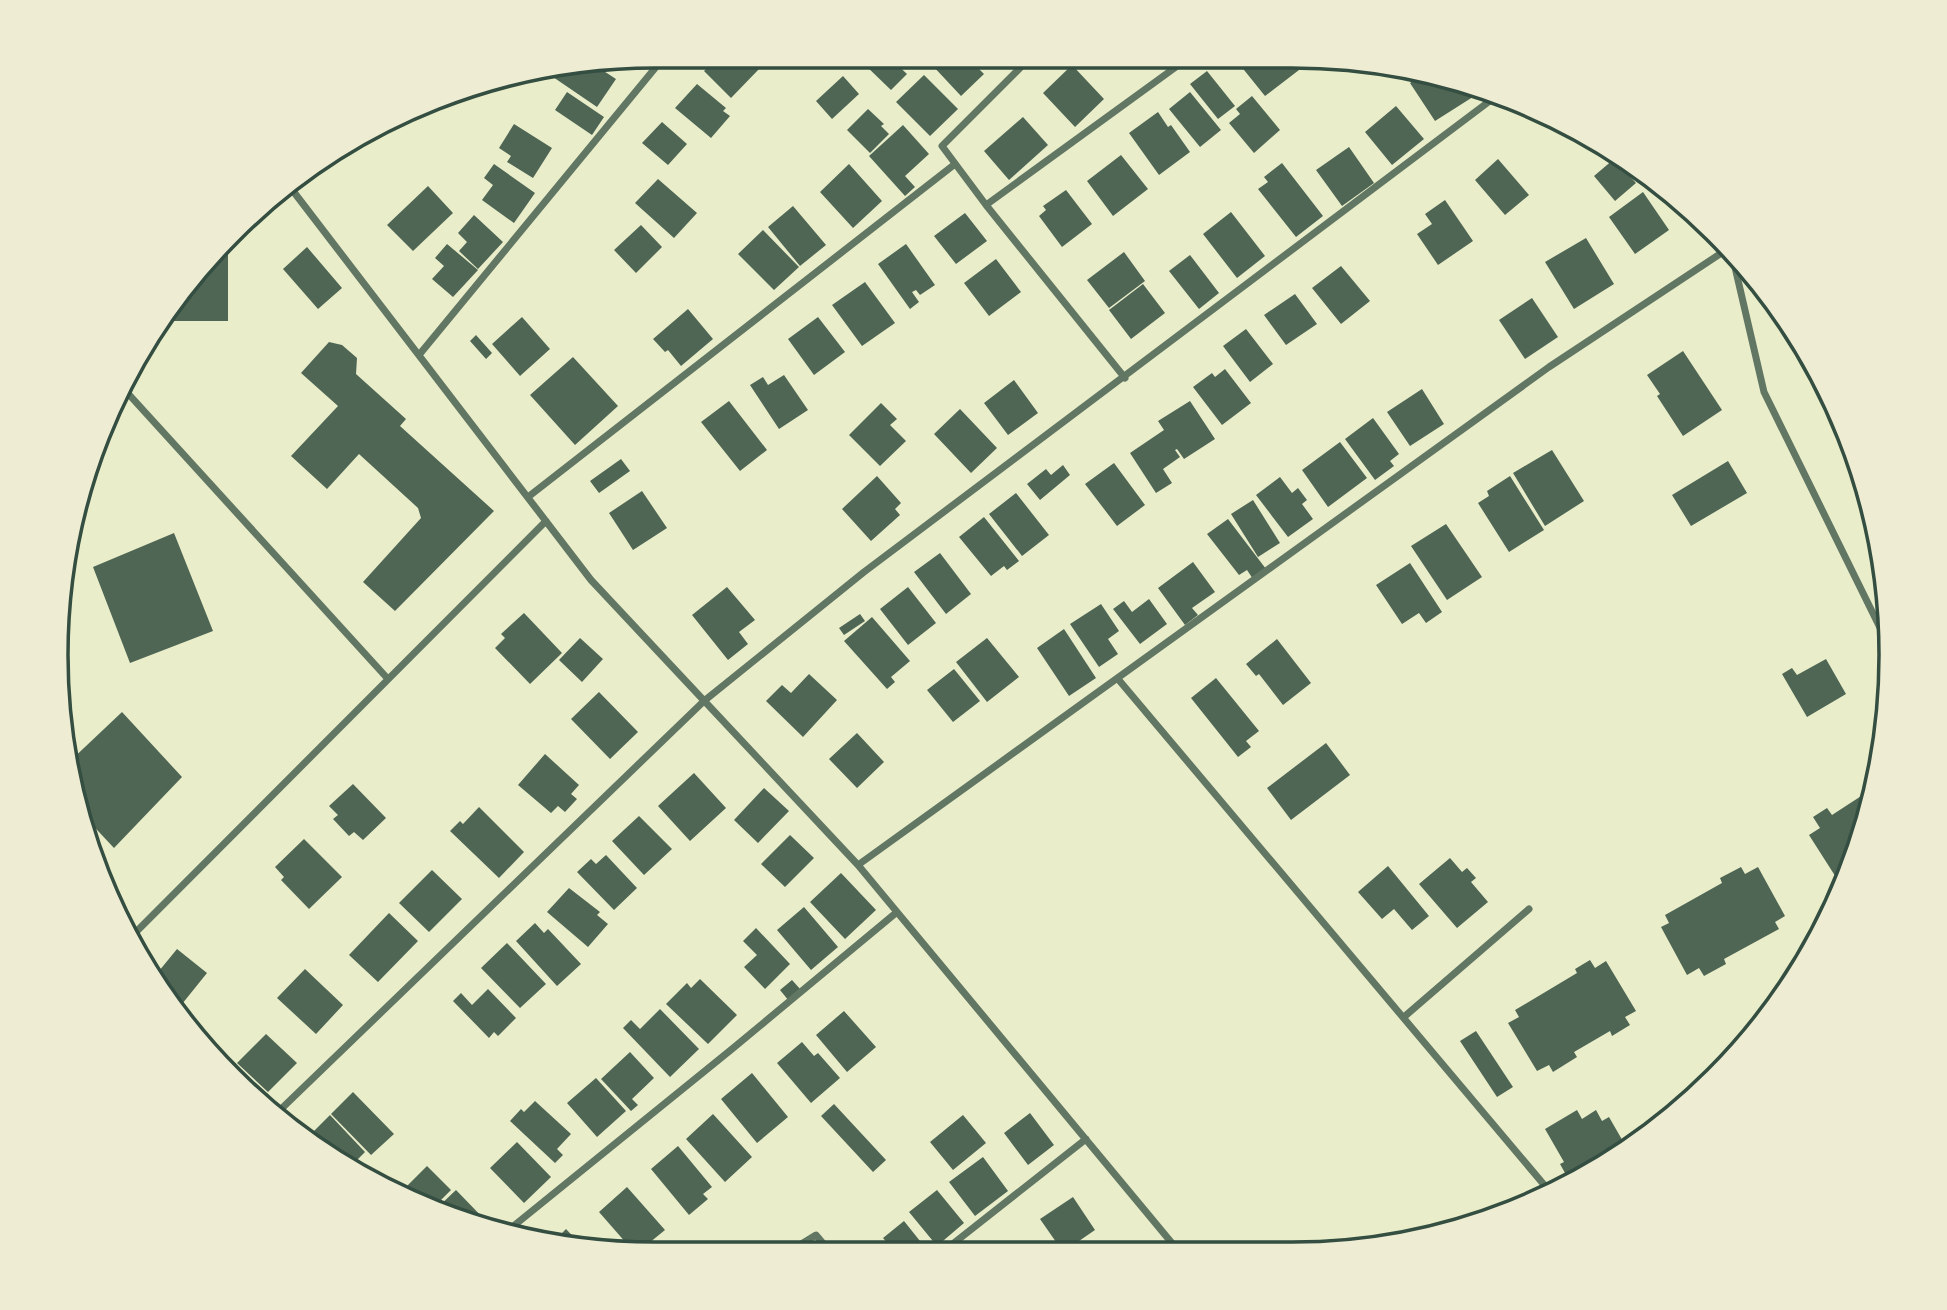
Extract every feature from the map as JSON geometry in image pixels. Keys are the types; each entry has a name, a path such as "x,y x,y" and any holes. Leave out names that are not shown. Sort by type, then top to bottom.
{"street":[{"path":"419,355 655,68"},
{"path":"1020,68 942,146 1125,378"},
{"path":"986,205 1174,68"},
{"path":"282,1108 704,701 864,572 1489,102"},
{"path":"528,497 956,164"},
{"path":"294,192 591,580 858,865 1171,1242"},
{"path":"858,865 1549,367 1721,255"},
{"path":"1735,270 1764,393 1877,622"},
{"path":"130,394 388,679"},
{"path":"137,931 546,521"},
{"path":"1118,679 1544,1185"},
{"path":"1404,1017 1529,909"},
{"path":"515,1225 897,912"},
{"path":"955,1242 1086,1139"},
{"path":"806,1242 816,1236 821,1242"}],"building":[{"path":"707,68 760,68 731,98 704,71"},
{"path":"868,68 901,68 907,74 891,90"},
{"path":"935,68 978,68 984,74 961,96"},
{"path":"1069,68 1075,68 1104,99 1075,127 1043,93"},
{"path":"1242,68 1298,68 1299,70 1265,96"},
{"path":"604,71 616,79 597,107 554,78"},
{"path":"1207,71 1235,106 1218,119 1190,84"},
{"path":"924,75 958,109 930,136 896,102"},
{"path":"843,76 859,94 832,119 816,101"},
{"path":"1410,83 1444,88 1473,97 1435,121"},
{"path":"697,84 726,108 723,111 730,116 711,138 675,108"},
{"path":"567,92 604,117 592,135 555,110"},
{"path":"1190,92 1221,130 1200,147 1169,109"},
{"path":"1252,96 1280,130 1254,153 1229,123 1240,114 1236,109"},
{"path":"1396,106 1424,139 1392,165 1365,132"},
{"path":"868,109 884,124 881,126 889,134 870,153 847,130"},
{"path":"1158,112 1190,152 1159,175 1129,133"},
{"path":"1023,117 1048,145 1009,180 984,151"},
{"path":"662,122 687,144 668,165 642,143"},
{"path":"514,124 552,148 533,178 507,162 511,156 499,148"},
{"path":"903,125 929,154 905,176 915,187 905,196 869,156"},
{"path":"1349,147 1374,183 1342,206 1316,170"},
{"path":"1121,155 1148,189 1113,216 1087,181"},
{"path":"1498,159 1529,195 1505,215 1475,180"},
{"path":"1610,162 1636,183 1615,201 1594,176"},
{"path":"1282,163 1323,216 1296,237 1258,189 1268,182 1264,177"},
{"path":"494,164 535,193 514,223 482,200 493,185 484,178"},
{"path":"849,164 882,201 853,228 820,192"},
{"path":"658,179 697,213 674,238 635,203"},
{"path":"428,186 453,213 413,251 387,225"},
{"path":"1066,190 1092,224 1062,247 1039,216 1046,210 1043,206"},
{"path":"1643,192 1669,230 1635,254 1609,217"},
{"path":"1445,200 1473,241 1438,265 1417,234 1432,224 1425,214"},
{"path":"793,206 826,245 800,266 768,227"},
{"path":"1231,212 1265,256 1237,278 1203,234"},
{"path":"965,213 987,241 956,264 934,236"},
{"path":"474,215 503,242 478,269 459,251 467,242 458,233"},
{"path":"641,225 662,247 636,273 614,250"},
{"path":"763,230 799,267 774,290 738,254"},
{"path":"1586,238 1614,284 1574,309 1545,262"},
{"path":"447,244 478,270 453,297 432,279 444,266 435,258"},
{"path":"906,244 935,285 920,295 916,290 912,292 919,302 910,309 878,264"},
{"path":"307,247 342,288 318,309 283,269"},
{"path":"1124,252 1145,281 1109,308 1087,280"},
{"path":"228,253 228,321 173,321"},
{"path":"1190,255 1219,293 1199,309 1169,271"},
{"path":"996,259 1021,292 989,316 964,283"},
{"path":"1341,266 1370,301 1341,324 1312,288"},
{"path":"865,282 895,323 862,346 832,305"},
{"path":"1143,284 1165,313 1131,339 1109,310"},
{"path":"1295,294 1317,324 1286,345 1264,315"},
{"path":"1532,298 1558,337 1525,359 1499,320"},
{"path":"688,309 713,339 681,366 668,350 665,352 653,339"},
{"path":"522,317 550,349 520,376 492,344"},
{"path":"818,317 845,352 814,375 788,339"},
{"path":"1246,329 1273,364 1250,382 1223,346"},
{"path":"476,335 492,353 486,359 470,341"},
{"path":"329,342 342,345 357,358 356,374 406,419 400,426 494,511 395,611 363,582 421,518 418,508 359,454 327,489 291,456 338,406 301,373"},
{"path":"1683,351 1722,410 1683,436 1647,375"},
{"path":"573,357 618,406 575,445 530,395"},
{"path":"1225,369 1251,403 1222,425 1193,387 1212,373 1215,377"},
{"path":"784,375 808,410 779,429 750,385 763,377 768,385"},
{"path":"1014,380 1038,413 1008,435 984,403"},
{"path":"1422,389 1444,424 1410,446 1387,412"},
{"path":"729,401 767,450 740,471 701,422"},
{"path":"1190,401 1215,439 1184,459 1177,449 1175,450 1180,457 1163,469 1172,483 1156,493 1130,453 1164,430 1158,421"},
{"path":"881,403 897,419 890,425 906,441 880,466 849,435"},
{"path":"960,409 997,448 971,473 934,434"},
{"path":"1373,418 1399,454 1390,461 1394,466 1375,480 1345,439"},
{"path":"1340,442 1367,478 1328,507 1302,470"},
{"path":"1552,450 1584,501 1545,526 1513,473"},
{"path":"621,459 630,471 599,493 590,481"},
{"path":"1728,461 1747,493 1691,526 1672,495"},
{"path":"1114,463 1145,505 1117,526 1085,484"},
{"path":"1063,465 1070,475 1040,500 1027,484 1046,469 1051,475"},
{"path":"877,476 901,503 895,509 900,515 871,541 842,509"},
{"path":"1510,476 1544,530 1509,552 1478,503 1489,496 1487,491"},
{"path":"1280,477 1292,493 1298,488 1307,500 1302,504 1313,519 1288,537 1256,495"},
{"path":"642,491 667,528 633,550 609,513"},
{"path":"1016,493 1049,535 1022,556 989,514"},
{"path":"1253,500 1280,543 1258,557 1231,514"},
{"path":"984,517 1019,561 1007,570 1004,566 991,576 959,537"},
{"path":"1228,519 1266,569 1253,579 1247,570 1239,575 1207,534"},
{"path":"1446,524 1482,577 1447,600 1411,546"},
{"path":"174,533 213,631 130,663 93,567"},
{"path":"940,553 971,594 946,614 914,572"},
{"path":"1193,562 1215,592 1192,608 1198,615 1185,625 1158,588"},
{"path":"1410,563 1442,612 1426,623 1419,613 1402,624 1376,585"},
{"path":"727,587 755,620 739,632 748,644 728,660 692,615"},
{"path":"908,587 936,623 908,645 880,609"},
{"path":"1149,599 1167,624 1140,644 1113,609 1124,601 1132,612"},
{"path":"1101,604 1119,631 1108,639 1118,654 1099,667 1070,624"},
{"path":"524,613 562,653 530,684 495,648 505,638 501,634"},
{"path":"860,614 865,621 844,635 839,628"},
{"path":"872,617 910,661 891,677 895,682 887,689 844,641"},
{"path":"1064,629 1096,678 1069,696 1037,648"},
{"path":"580,638 603,659 582,682 559,660"},
{"path":"987,638 1019,677 987,702 956,662"},
{"path":"1277,639 1311,683 1283,705 1259,674 1256,676 1246,664"},
{"path":"1826,659 1846,694 1807,717 1782,674 1792,668 1797,675"},
{"path":"954,669 980,701 953,722 927,690"},
{"path":"809,674 837,700 803,737 766,701 782,685 791,693"},
{"path":"1216,678 1259,731 1246,741 1251,747 1238,757 1191,698"},
{"path":"599,692 638,732 610,759 571,719"},
{"path":"122,712 182,777 114,848 94,826 77,754"},
{"path":"857,733 884,762 857,788 829,759"},
{"path":"1326,743 1350,775 1291,820 1267,788"},
{"path":"545,754 579,785 571,794 577,799 565,812 558,806 551,813 518,785"},
{"path":"694,773 726,808 690,841 658,806"},
{"path":"353,784 386,818 363,840 354,832 349,836 333,819 338,815 329,806"},
{"path":"764,788 789,811 758,843 734,820"},
{"path":"1861,796 1835,876 1809,835 1820,828 1813,817 1827,808 1832,815"},
{"path":"479,807 524,852 499,878 450,831 460,821 463,824"},
{"path":"639,816 672,849 644,875 612,841"},
{"path":"790,835 814,858 785,887 761,864"},
{"path":"304,839 342,877 309,909 281,880 284,877 275,867"},
{"path":"606,855 637,888 614,910 577,872 591,859 596,864"},
{"path":"1450,858 1462,872 1467,868 1476,878 1471,882 1488,902 1457,928 1419,884"},
{"path":"1388,866 1429,916 1412,930 1394,909 1382,919 1358,892"},
{"path":"1741,867 1745,874 1758,867 1785,916 1775,922 1779,929 1724,959 1726,964 1704,976 1699,968 1687,975 1661,927 1669,923 1665,915 1722,883 1720,878"},
{"path":"432,870 462,899 429,932 399,903"},
{"path":"841,873 876,910 845,939 810,902"},
{"path":"569,888 600,912 597,915 608,924 588,947 547,912"},
{"path":"804,907 838,947 811,970 777,930"},
{"path":"389,913 418,941 378,982 349,955"},
{"path":"535,923 544,933 548,929 581,964 557,986 516,941"},
{"path":"756,928 790,964 765,989 744,967 757,955 743,941"},
{"path":"507,943 546,984 520,1008 481,968"},
{"path":"177,949 207,973 183,1003 160,970"},
{"path":"1590,960 1595,968 1606,961 1636,1011 1625,1017 1630,1025 1612,1036 1610,1031 1574,1052 1577,1057 1553,1072 1549,1065 1537,1071 1508,1023 1519,1017 1515,1010 1577,973 1575,969"},
{"path":"305,969 343,1005 316,1034 277,998"},
{"path":"700,979 737,1015 708,1044 666,1004 687,983 691,988"},
{"path":"792,980 801,990 789,1001 780,990"},
{"path":"488,989 516,1018 498,1036 494,1032 489,1038 453,1001 461,993 472,1005"},
{"path":"660,1009 699,1049 670,1077 623,1028 631,1020 640,1029"},
{"path":"844,1011 876,1047 847,1072 816,1035"},
{"path":"1476,1031 1513,1087 1497,1097 1460,1041"},
{"path":"266,1034 297,1063 268,1092 237,1063"},
{"path":"802,1042 814,1056 818,1053 840,1078 811,1103 777,1063"},
{"path":"630,1052 654,1078 632,1099 638,1105 631,1111 601,1079"},
{"path":"752,1073 788,1117 757,1143 721,1099"},
{"path":"596,1078 626,1111 597,1137 567,1103"},
{"path":"353,1092 394,1134 371,1155 331,1114"},
{"path":"535,1101 571,1134 557,1149 563,1155 555,1163 510,1121 521,1109 524,1112"},
{"path":"834,1104 886,1160 873,1172 821,1116"},
{"path":"1577,1110 1582,1119 1596,1110 1602,1121 1609,1117 1622,1140 1565,1174 1560,1164 1564,1162 1545,1129"},
{"path":"1030,1113 1054,1145 1028,1165 1004,1133"},
{"path":"713,1114 752,1157 725,1182 686,1139"},
{"path":"330,1115 365,1152 357,1160 313,1132"},
{"path":"963,1115 986,1143 953,1170 930,1142"},
{"path":"517,1142 551,1177 524,1203 490,1168"},
{"path":"678,1146 712,1187 703,1194 708,1199 689,1215 651,1169"},
{"path":"983,1157 1008,1191 975,1216 949,1182"},
{"path":"427,1166 451,1190 440,1201 407,1186"},
{"path":"627,1187 665,1230 651,1242 624,1240 599,1212"},
{"path":"456,1190 481,1215 466,1211 443,1202"},
{"path":"937,1190 964,1223 942,1242 934,1242 909,1212"},
{"path":"1073,1197 1095,1230 1078,1242 1056,1242 1040,1219"},
{"path":"904,1221 921,1242 886,1242 883,1238"},
{"path":"566,1229 573,1236 561,1234"}]}
